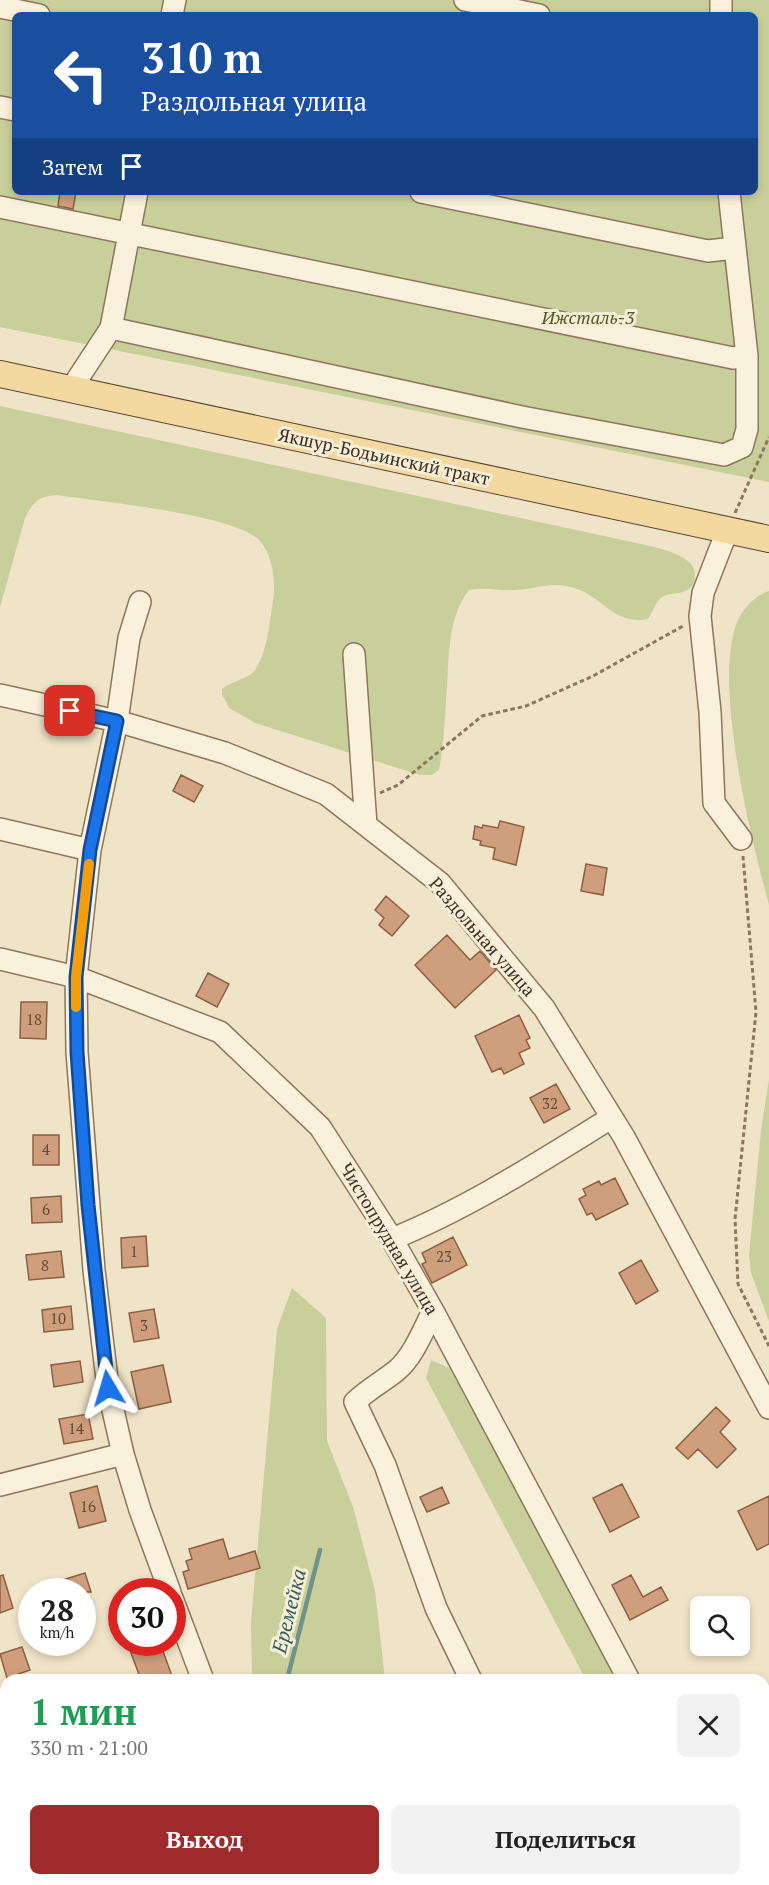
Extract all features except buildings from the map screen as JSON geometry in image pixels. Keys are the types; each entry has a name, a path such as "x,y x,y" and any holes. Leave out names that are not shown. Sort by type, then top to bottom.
{"main road":[{"name":"Якшур-Бодьинский тракт","path":"0,374 769,539"}],"street":[{"path":"465,0 524,12"},
{"path":"0,7 24,12"},
{"path":"71,389 111,328 136,195"},
{"path":"436,195 708,251 734,248"},
{"path":"111,328 522,417 724,455 742,447 747,429 747,356 729,195"},
{"path":"0,207 733,358 747,356"},
{"path":"727,531 703,593 700,616 710,712 714,803 741,839"},
{"path":"140,602 129,638 117,721 90,850 76,977 77,1052 94,1270 108,1388 123,1454 140,1510 165,1578"},
{"path":"354,654 366,825"},
{"name":"Раздольная улица","path":"0,695 117,721 225,753 326,794 440,883 544,1008 624,1137 769,1408"},
{"path":"0,829 90,850"},
{"name":"Чистопрудная улица","path":"0,960 76,977 220,1032 320,1127 392,1239 433,1311 626,1674"},
{"path":"392,1239 412,1231 510,1179 611,1118"},
{"path":"433,1311 416,1344 398,1370 367,1390 355,1402 385,1465 436,1608 468,1674"},
{"path":"0,1485 123,1454"},
{"path":"186,1635 201,1674"}],"path":[{"path":"727,531 769,436"},
{"path":"364,799 398,785 482,716 526,706 593,676 700,616"},
{"path":"741,839 756,1012 735,1219 737,1273 738,1284 769,1346"}],"green space":[{"name":"Ижсталь-3","path":"0,0 769,0 769,482 0,327"},
{"path":"0,406 659,548 688,561 693,567 694,581 685,591 661,598 648,619 636,620 617,614 584,592 565,586 549,585 519,590 469,590 453,624 439,770 432,775 420,775 255,723 229,708 222,689 251,674 256,668 264,651 274,594 274,577 268,553 259,540 244,531 222,523 163,510 56,495 44,497 34,504 25,518 0,607"},
{"path":"769,591 769,905 744,802 731,718 729,678 731,644 739,618 752,602"},
{"path":"769,1079 769,1321 751,1273 749,1255 761,1130"},
{"path":"292,1288 326,1318 327,1441 353,1507 375,1590 384,1674 252,1674 251,1621 277,1329"},
{"path":"431,1360 449,1368 514,1483 614,1674 583,1674 426,1378"}],"waterway":[{"name":"Еремейка","path":"289,1674 320,1550"}],"slow traffic":[{"path":"76,1007 76,977 89,864"}],"route":[{"path":"70,711 117,721 90,850 76,977 77,1052 88,1205 108,1388"}]}
